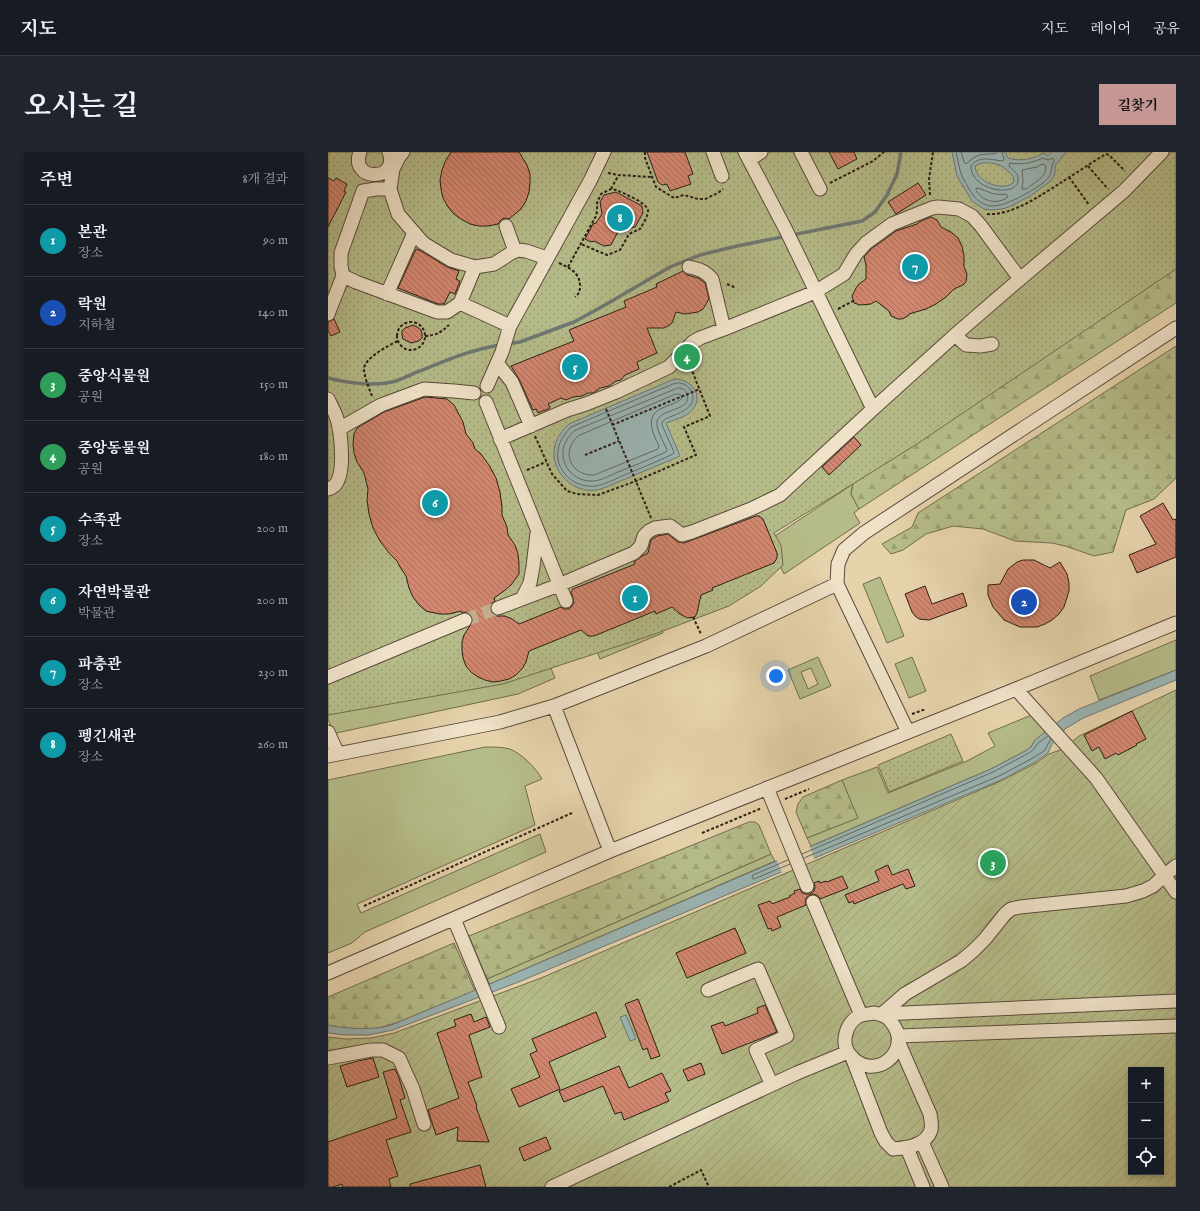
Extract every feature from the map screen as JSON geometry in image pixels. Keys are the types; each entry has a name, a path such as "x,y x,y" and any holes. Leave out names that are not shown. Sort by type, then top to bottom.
{"street":[{"path":"360,152 358,156 360,167 366,173 374,175 385,172 391,168 403,152"},
{"path":"389,152 391,168 390,189 398,214 423,243 451,260 475,267 494,264 511,252 518,250 547,258"},
{"path":"487,386 500,358 509,330 604,152"},
{"path":"713,152 722,176"},
{"path":"761,152 747,156 786,230 873,409"},
{"path":"801,152 820,188"},
{"path":"498,608 559,585 634,553 642,546 644,536 655,528 670,526 682,535 751,509 780,494 955,335 1116,198 1162,152"},
{"path":"328,314 343,276 341,253 363,191 366,173"},
{"path":"363,191 390,189"},
{"path":"500,439 567,410 616,392 669,367 693,342 700,338 815,292 844,274 856,254 866,243 892,224 938,206 959,209 972,216 1020,279"},
{"path":"506,226 516,251"},
{"path":"387,294 414,234"},
{"path":"343,276 437,312 447,312 460,303 475,267"},
{"path":"689,267 700,269 712,279 724,329"},
{"path":"460,303 509,330"},
{"path":"908,732 837,584 838,564 844,550 864,534 1176,328"},
{"path":"955,335 966,345 980,346 992,344"},
{"path":"500,358 512,382 530,426"},
{"path":"480,386 487,386 492,394 489,400 486,402 479,402 474,397 475,390 480,386"},
{"path":"339,429 381,405 424,389 454,390 474,393"},
{"path":"328,399 337,418 341,452 340,474 334,486 328,489"},
{"path":"486,402 514,475 566,601"},
{"path":"523,598 530,583 537,531"},
{"path":"328,732 333,755 500,722 554,706 706,646 837,584"},
{"path":"328,677 465,620"},
{"path":"328,973 610,851 1016,689 1176,623"},
{"path":"1016,689 1096,778 1176,892"},
{"path":"554,706 610,851"},
{"path":"767,788 807,886"},
{"path":"882,1014 905,994 961,961 986,939 1005,914 1011,909 1126,896 1143,891 1153,886 1176,866"},
{"path":"814,902 861,1015"},
{"path":"454,919 499,1027"},
{"path":"708,990 758,969 787,1036 756,1050 772,1085"},
{"path":"898,1038 930,1114 931,1123 930,1131 922,1142 907,1148 893,1149 883,1137 846,1046 845,1037 848,1028 853,1020 861,1015 874,1013 882,1014 1176,1001"},
{"path":"850,1055 862,1065 871,1067 887,1062 894,1056 898,1047 896,1028 891,1021 882,1014"},
{"path":"898,1038 1176,1026"},
{"path":"328,1058 371,1050 383,1050 399,1058 413,1089 424,1124"},
{"path":"552,1187 797,1073 850,1055"},
{"path":"922,1142 942,1187"},
{"path":"907,1148 923,1187"}],"path":[{"path":"645,152 645,158 656,187 674,198 684,194 705,199 722,190 724,187 722,176"},
{"path":"837,180 873,161 884,152"},
{"path":"932,208 928,185 933,152"},
{"path":"972,216 1000,213 1031,201 1106,154 1109,155 1134,181"},
{"path":"1088,166 1116,198"},
{"path":"596,169 618,175 652,178"},
{"path":"568,267 596,216 597,203 601,194 611,189 618,175"},
{"path":"1069,177 1096,215"},
{"path":"581,244 607,255 620,250 629,234 640,229 648,212 647,208 642,203 611,189"},
{"path":"547,258 568,267 578,274 580,289 575,297"},
{"path":"846,305 853,301"},
{"path":"411,322 421,326 424,331 424,342 422,346 417,348 406,348 398,341 398,332 405,324 411,322"},
{"path":"370,390 364,368 368,359 390,344 398,341"},
{"path":"530,426 552,474 567,491 577,494 598,495 636,481 696,455 684,427 710,416 684,351"},
{"path":"612,425 700,389"},
{"path":"605,408 655,528"},
{"path":"585,455 620,442"},
{"path":"514,475 546,462"},
{"path":"693,617 706,646"},
{"path":"702,833 809,789"},
{"path":"364,906 572,813"},
{"path":"669,1187 701,1170 709,1187"}],"green space":[{"path":"328,152 1176,152 1176,269 917,444 774,533 781,545 783,565 761,586 729,606 655,634 503,684 328,715"},
{"path":"1176,153 1176,303 859,509 851,494 856,470"},
{"path":"1176,346 1176,478 1154,499 1126,510 1113,552 1094,556 1052,543 1015,541 983,529 953,526 926,534 903,550 891,554 882,544 912,527 918,513"},
{"path":"853,484 851,494 859,509 854,513 860,523 784,574 780,566 775,536"},
{"path":"880,577 904,636 887,643 863,584"},
{"path":"654,613 663,633 600,659 592,639"},
{"path":"1176,640 1176,670 1099,700 1090,676"},
{"path":"542,647 555,678 518,694 336,733 333,732 328,719 328,715"},
{"path":"818,657 831,686 800,699 788,670","holes":["811,668 818,684 808,689 801,672"]},
{"path":"912,657 926,691 909,698 895,664"},
{"path":"1176,690 1176,1187 328,1187 328,1037 346,1039 371,1038 394,1033 541,978 1001,781 1036,763 1049,754 1063,749 1079,736"},
{"path":"1034,714 1046,733 1035,740 1031,747 1027,750 991,769 811,846 807,838 857,818 842,780 877,767 888,793 967,761 995,746 988,733"},
{"path":"951,734 963,761 889,792 878,765"},
{"path":"485,747 504,748 515,751 532,766 542,779 525,786 535,825 357,904 361,913 540,834 546,852 365,932 352,943 328,953 328,780"},
{"path":"842,780 858,818 807,838 796,812 798,804 803,797"},
{"path":"749,822 755,822 759,825 771,854 487,979 469,936"},
{"path":"771,854 775,861 490,984 487,979"},
{"path":"454,943 475,991 401,1021 379,1028 343,1028 328,1025 328,997"}],"water":[{"path":"952,152 1005,152 1008,158 1022,160 1044,153 1048,156 1052,152 1066,152 1055,166 1055,174 1051,181 1030,196 1002,209 984,209 972,201 957,176","holes":["981,163 999,165 1006,169 1013,176 1014,182 1009,185 998,186 985,181 980,177 975,166"]},
{"path":"677,379 689,383 696,392 697,397 694,408 687,415 666,423 680,456 597,490 583,489 565,480 557,468 554,451 556,441 569,424"},
{"path":"1176,670 1176,680 1083,718 1065,729 1052,744 1048,753 1035,762 1001,780 521,981 393,1030 369,1035 344,1035 328,1033 328,1025 358,1028 389,1026 490,984 991,769 1027,750 1031,747 1035,740 1063,718 1079,709"},
{"path":"626,1015 636,1039 630,1041 620,1017"}],"pier":[{"path":"809,845 815,860 782,873 776,858"}],"building":[{"path":"451,152 519,152 527,165 530,174 529,192 521,209 509,219 504,218 498,224 488,226 470,224 454,214 443,198 440,180 445,162"},
{"path":"647,152 685,152 693,174 688,176 691,184 670,191 667,184 662,185 658,182"},
{"path":"829,152 854,152 857,159 838,169"},
{"path":"328,178 334,181 336,178 347,184 344,191 346,192 328,227"},
{"path":"918,183 926,195 896,214 888,202"},
{"path":"616,192 642,206 643,213 635,227 630,228 622,224 611,245 604,246 594,241 591,242 585,239 593,224 596,223 602,214 600,202 604,195"},
{"path":"931,217 937,220 941,227 951,232 958,238 962,246 964,256 964,267 967,274 966,282 954,289 936,304 926,309 909,314 902,319 891,316 889,311 876,301 871,304 860,305 854,303 852,296 856,288 866,279 866,265 864,257 871,249 896,231 917,224"},
{"path":"416,249 447,267 459,271 456,279 460,281 455,294 450,292 444,304 438,304 398,288"},
{"path":"683,271 687,275 698,278 705,283 709,299 703,309 698,312 685,314 676,312 672,323 664,328 647,328 657,353 637,362 639,369 625,375 621,380 616,381 609,386 600,388 593,393 588,393 566,400 561,398 548,404 550,408 538,413 536,409 533,410 519,379 511,366 574,341 569,330 626,307 624,301 657,287 656,284"},
{"path":"334,319 340,332 331,336 328,330 328,322"},
{"path":"413,325 421,330 422,338 419,341 411,343 403,339 402,331"},
{"path":"425,397 447,399 454,405 463,422 466,434 473,443 475,449 481,454 489,465 496,478 500,492 502,515 507,527 508,535 515,545 519,564 519,574 511,585 494,598 495,601 490,607 493,614 497,616 505,616 519,624 561,607 564,609 569,609 574,602 571,592 573,589 635,564 634,562 648,553 651,540 657,536 668,534 678,542 684,543 759,516 763,519 777,553 777,558 774,563 712,588 713,590 701,595 695,617 687,618 672,607 656,614 655,611 594,636 588,636 581,630 529,651 522,669 509,679 493,682 478,677 466,666 462,650 464,635 473,621 470,613 462,613 461,611 449,614 440,614 426,611 413,597 406,576 397,561 380,541 373,528 369,514 367,500 368,489 364,473 357,462 354,453 354,434 357,428 384,412"},
{"path":"854,437 861,445 829,475 822,467"},
{"path":"1163,503 1173,520 1176,519 1176,557 1137,573 1129,555 1156,544 1140,516"},
{"path":"1023,560 1034,560 1050,568 1060,562 1067,574 1069,583 1069,591 1064,607 1059,614 1052,620 1037,627 1020,627 1004,620 993,607 988,595 988,585 1000,584 1008,569 1017,562"},
{"path":"925,586 932,604 963,593 967,606 929,620 919,619 912,612 905,594"},
{"path":"1132,711 1146,739 1118,755 1116,753 1105,759 1099,747 1092,751 1084,735"},
{"path":"888,865 892,875 908,869 915,886 906,889 903,884 854,904 853,901 849,903 845,895 879,881 875,871"},
{"path":"842,876 848,888 820,899 814,894 810,895 805,901 806,905 777,917 781,927 772,931 771,928 768,929 758,905 770,901 772,904 790,897 789,896 795,893 794,891 800,889 802,893 810,894 814,891 814,883 819,881 820,883 827,882"},
{"path":"735,928 746,953 687,978 676,953"},
{"path":"638,999 660,1056 651,1059 647,1048 643,1050 625,1004"},
{"path":"765,1005 777,1032 722,1054 711,1026 723,1022 725,1026 758,1013 757,1008"},
{"path":"596,1012 606,1037 549,1062 560,1089 519,1107 511,1089 540,1077 530,1054 537,1051 532,1039"},
{"path":"471,1014 474,1022 486,1017 490,1027 469,1035 482,1077 468,1082 489,1142 457,1141 458,1127 436,1135 428,1110 459,1098 437,1033 456,1026 454,1020"},
{"path":"373,1058 379,1077 347,1087 340,1066"},
{"path":"701,1063 705,1074 688,1081 683,1070"},
{"path":"619,1066 629,1088 662,1073 671,1091 665,1093 669,1101 624,1120 621,1112 615,1114 603,1086 564,1102 559,1091"},
{"path":"395,1069 405,1098 400,1100 411,1132 386,1140 398,1176 389,1179 391,1187 343,1187 342,1184 328,1187 328,1142 397,1118 383,1072"},
{"path":"546,1137 551,1149 524,1161 519,1148"},
{"path":"480,1165 486,1187 410,1187 410,1184"}],"waterway":[{"path":"507,344 520,342 574,322 670,267 700,255 737,246 862,221 875,212 887,195 897,174 901,152"},
{"path":"328,378 360,383 377,384 392,382 460,355 501,345"}],"tunnel":[{"path":"465,620 498,608"}],"place":[{"name":"펭긴새관","path":"620,218"},
{"name":"파충관","path":"915,267"},
{"name":"중앙동물원","path":"687,357"},
{"name":"수족관","path":"575,367"},
{"name":"자연박물관","path":"435,503"},
{"name":"본관","path":"635,598"},
{"name":"락원","path":"1024,602"},
{"name":"중앙식물원","path":"993,863"}]}
